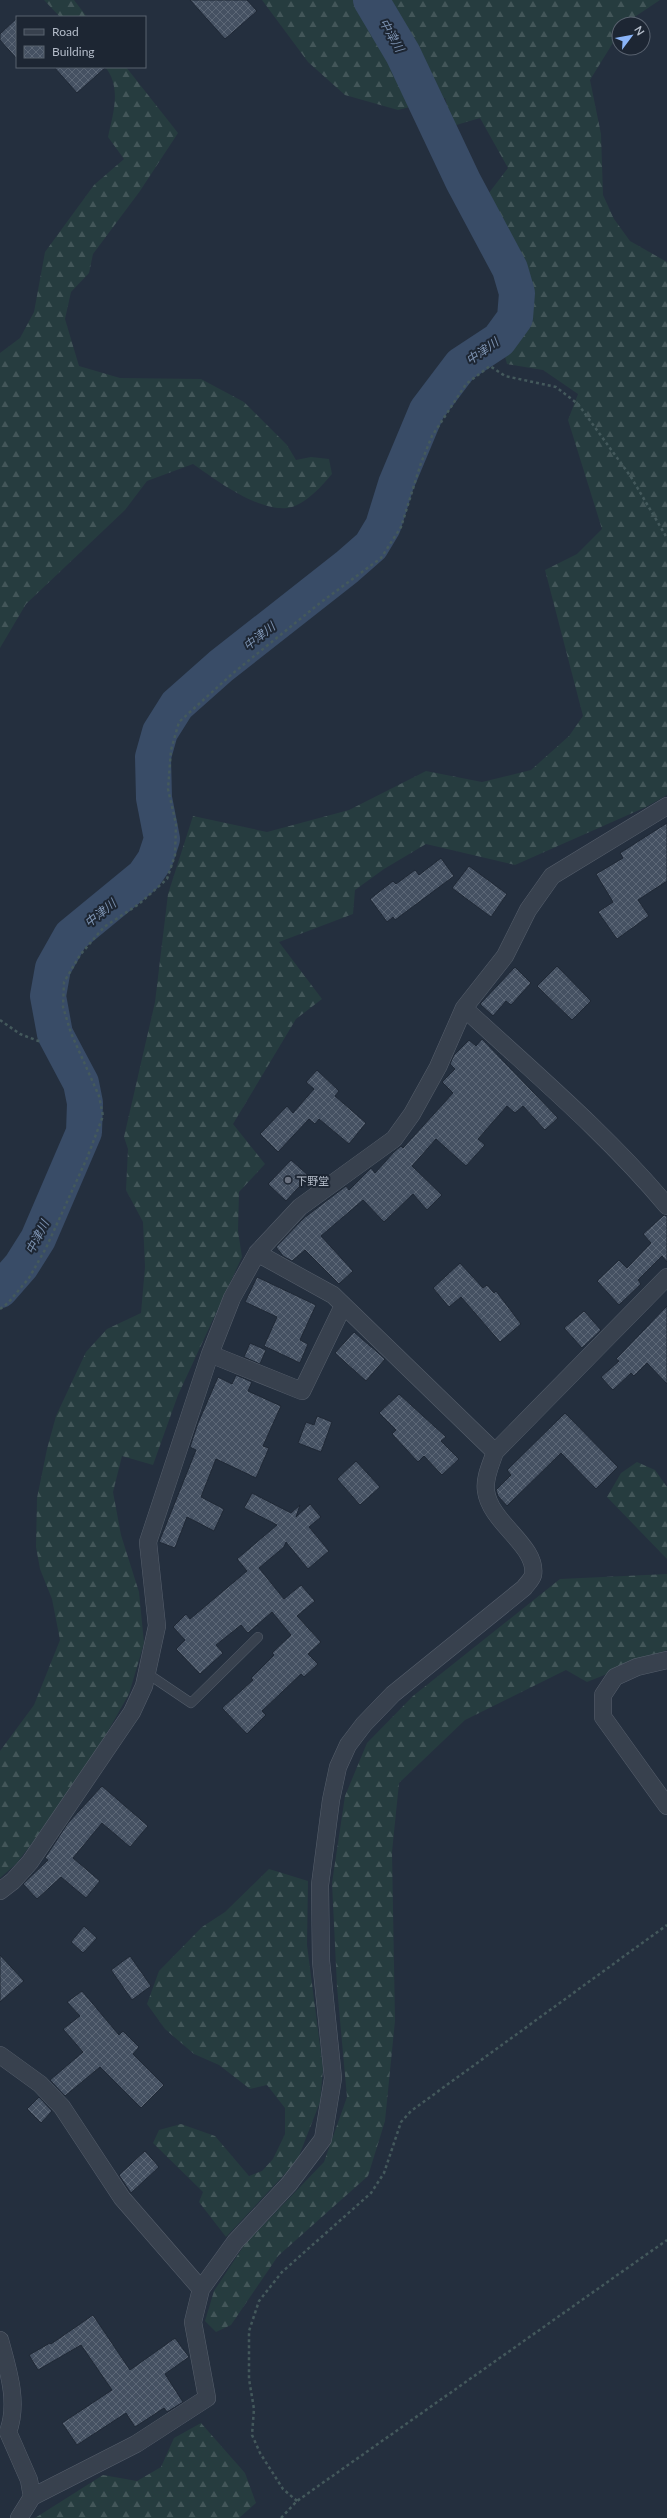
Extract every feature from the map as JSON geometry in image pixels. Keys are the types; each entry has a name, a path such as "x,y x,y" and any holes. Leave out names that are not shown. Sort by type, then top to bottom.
{"street":[{"path":"0,1891 12,1881 34,1855 132,1712 144,1686 148,1674 157,1626 148,1542 210,1354 232,1298 257,1253 300,1207 394,1139 412,1114 438,1067 464,1008 505,956 528,910 552,876 667,806"},
{"path":"464,1008 578,1114 651,1187 667,1206"},
{"path":"257,1253 333,1295 495,1452"},
{"path":"19,2518 32,2497 136,2444 207,2398 193,2322 201,2289 235,2242 289,2184 323,2138 333,2078 321,1961 320,1886 331,1800 338,1767 348,1745 364,1724 393,1694 524,1588 533,1576 533,1563 527,1552 498,1519 489,1503 486,1491 486,1479 495,1452 667,1277"},
{"path":"210,1354 302,1391 343,1306"},
{"path":"667,1660 637,1667 615,1677 603,1695 603,1717 667,1806"},
{"path":"0,2055 40,2084 62,2107 122,2198 201,2289"},
{"path":"0,2340 10,2378 14,2416 4,2429 29,2480 32,2497"}],"lane":[{"path":"148,1674 191,1703 258,1637"}],"path":[{"path":"0,1309 8,1303 29,1278 46,1248 87,1158 103,1116 99,1096 72,1033 63,1007 64,982 80,955 104,927 139,904 167,879 175,855 176,824 168,789 170,750 179,722 232,674 320,603 380,558 401,527 421,463 432,436 466,384 490,366 505,376 556,387 578,404 631,477 667,538"},
{"path":"0,1020 20,1034 41,1042"},
{"path":"297,2501 283,2489 260,2453 252,2434 254,2408 249,2379 249,2331 259,2301 282,2272 371,2193 384,2172 400,2122 411,2111 667,1925"},
{"path":"281,2518 297,2501 667,2240"}],"green space":[{"path":"44,0 74,0 86,16 59,16"},
{"path":"262,0 660,0 636,16 611,16 611,46 590,80 601,134 603,195 614,219 630,241 667,262 667,795 646,807 515,865 426,844 384,869 355,890 353,914 279,942 322,999 296,1019 233,1124 265,1164 239,1192 238,1231 242,1257 178,1395 153,1465 122,1456 113,1492 121,1535 139,1592 144,1643 129,1694 65,1800 16,1864 0,1878 0,1751 34,1705 60,1640 52,1599 40,1569 36,1547 37,1498 47,1449 56,1416 86,1352 107,1329 141,1313 145,1267 143,1222 126,1190 128,1149 124,1137 155,1002 168,894 193,816 267,832 349,810 426,771 482,782 531,770 569,736 583,716 545,570 577,554 602,529 568,420 578,394 543,370 507,364 504,353 519,326 528,294 482,202 508,168 480,118 453,126 445,98 398,110 345,95 308,62"},
{"path":"106,68 127,68 178,133 140,191 93,254 89,273 71,292 65,319 79,366 120,378 201,379 244,402 287,445 296,460 311,457 329,459 332,474 306,500 295,506 283,508 270,507 242,496 193,464 147,481 125,510 26,604 0,648 0,353 20,338 34,312 45,252 94,185 124,159 108,137 115,101 115,92 110,75"},
{"path":"637,1462 655,1470 667,1487 667,1559 607,1497 621,1473"},
{"path":"667,1574 667,1650 587,1682 566,1670 465,1720 399,1783 392,1852 395,2021 385,2121 368,2176 278,2256 231,2325 216,2332 205,2321 214,2291 245,2244 324,2162 347,2097 337,1987 332,1883 345,1796 367,1743 413,1696 560,1579"},
{"path":"269,1869 308,1881 307,1945 323,2069 320,2102 297,2161 226,2237 199,2202 203,2192 153,2143 159,2130 181,2124 215,2136 249,2176 262,2171 273,2159 285,2134 285,2108 267,2085 250,2089 219,2065 194,2054 165,2029 147,2004 159,1971 202,1927 225,1912"},
{"path":"201,2423 245,2473 256,2503 239,2518 35,2518 103,2475 137,2481 161,2467 174,2438"}],"building":[{"path":"190,0 247,0 257,11 225,39"},
{"path":"16,19 16,58 0,40 0,34"},
{"path":"55,68 105,68 77,93"},
{"path":"667,823 667,881 638,900 649,916 617,939 598,912 613,902 596,874 623,858 620,853"},
{"path":"441,858 454,876 395,920 393,917 387,922 370,899 393,881 396,884 415,870 419,875"},
{"path":"469,866 507,894 491,917 452,888"},
{"path":"557,966 591,1001 572,1020 537,986"},
{"path":"515,967 531,983 511,1005 506,1001 493,1016 480,1004"},
{"path":"482,1039 558,1118 545,1130 523,1106 515,1113 507,1106 478,1139 485,1145 466,1166 436,1139 412,1166 442,1195 427,1210 413,1194 384,1222 363,1200 321,1236 353,1271 339,1284 305,1250 292,1261 283,1256 276,1247 304,1218 346,1186 349,1190 371,1168 375,1173 394,1152 401,1146 403,1148 453,1093 442,1082 455,1069 450,1064 454,1055 469,1040 476,1046"},
{"path":"317,1070 339,1091 335,1096 366,1123 349,1144 319,1119 315,1124 309,1119 278,1152 260,1134 287,1106 293,1113 314,1089 306,1082"},
{"name":"下野堂","path":"291,1160 309,1176 286,1201 268,1184"},
{"path":"664,1215 667,1216 667,1262 662,1256 638,1280 641,1284 619,1305 597,1281 619,1260 627,1268 651,1243 643,1234"},
{"path":"460,1263 483,1288 487,1285 494,1293 496,1291 521,1324 500,1342 461,1297 449,1307 433,1288"},
{"path":"257,1277 316,1305 300,1340 308,1344 300,1363 264,1346 277,1317 245,1302"},
{"path":"667,1306 667,1384 647,1363 634,1376 631,1373 613,1390 601,1377 619,1361 616,1359"},
{"path":"584,1311 601,1330 582,1348 564,1328"},
{"path":"354,1332 385,1359 366,1381 335,1353"},
{"path":"250,1343 266,1350 260,1364 244,1357"},
{"path":"236,1375 252,1382 248,1391 281,1406 263,1446 269,1448 256,1478 216,1459 201,1497 224,1509 214,1531 187,1517 175,1548 159,1542 196,1450 190,1447 198,1423 218,1377 232,1384"},
{"path":"399,1394 446,1437 441,1441 459,1459 442,1475 424,1456 418,1462 392,1434 396,1430 379,1413"},
{"path":"565,1413 618,1467 596,1489 561,1453 507,1506 498,1496 496,1490 511,1475 507,1470"},
{"path":"317,1416 332,1422 321,1452 298,1443 306,1422 314,1425"},
{"path":"356,1461 380,1487 360,1505 337,1479"},
{"path":"252,1493 291,1513 300,1505 296,1517 310,1504 321,1517 309,1527 329,1551 308,1569 286,1542 284,1547 259,1568 284,1599 301,1585 315,1601 297,1616 321,1642 308,1654 318,1664 304,1677 301,1674 262,1711 266,1715 247,1734 222,1708 253,1680 251,1678 274,1655 272,1653 291,1635 272,1612 248,1633 241,1625 216,1645 223,1653 200,1674 176,1649 185,1640 173,1627 186,1614 190,1619 247,1571 237,1559 277,1525 244,1508"},
{"path":"102,1786 148,1826 130,1847 102,1823 73,1858 100,1881 86,1898 61,1877 37,1899 23,1884 48,1860 45,1858 68,1823"},
{"path":"84,1926 97,1938 83,1953 71,1942"},
{"path":"0,1955 24,1981 0,2002"},
{"path":"130,1956 151,1986 132,2000 111,1970"},
{"path":"82,1991 119,2035 123,2031 139,2047 133,2054 164,2085 141,2108 100,2067 65,2096 50,2080 83,2052 63,2029 80,2016 67,2002"},
{"path":"39,2097 52,2111 41,2123 27,2109"},
{"path":"145,2151 159,2167 131,2193 119,2175"},
{"path":"93,2315 130,2370 175,2338 189,2357 165,2374 183,2402 167,2412 164,2408 135,2427 126,2413 77,2445 62,2423 112,2390 81,2345 38,2370 29,2355 50,2343 51,2344"}],"waterway":[{"name":"中津川","path":"0,1290 21,1266 38,1239 84,1132 85,1103 81,1083 55,1034 48,996 53,968 71,936 144,876 155,860 162,839 154,798 153,757 160,732 177,705 221,666 347,567 371,546 383,526 396,484 427,410 461,365 499,340 515,318 517,293 510,269 463,181 403,54 371,0"}],"place":[{"name":"下野堂","path":"288,1180"}]}
